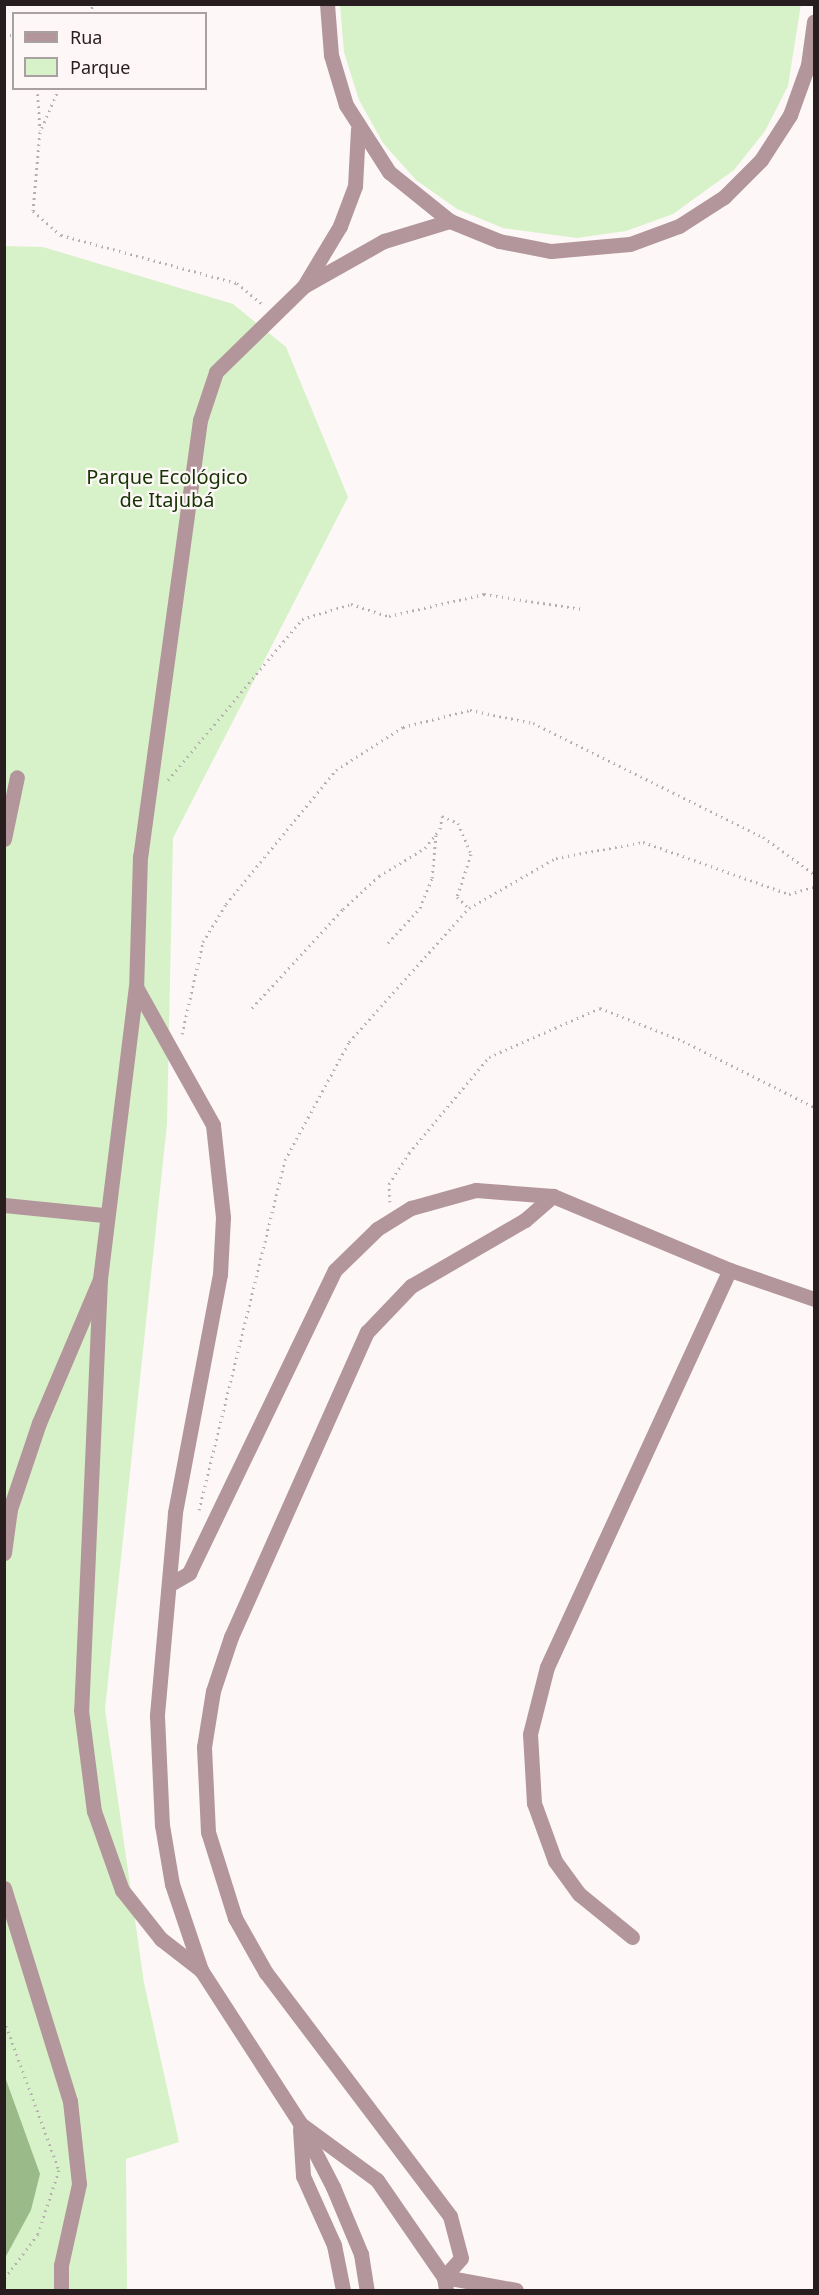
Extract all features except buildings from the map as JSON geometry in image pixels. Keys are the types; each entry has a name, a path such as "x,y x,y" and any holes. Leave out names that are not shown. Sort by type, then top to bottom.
{"street":[{"path":"327,4 337,80 358,129 389,172 450,221 516,246 577,252 630,244 679,226 730,191 777,138 800,91 814,21"},
{"path":"304,286 349,207 358,167 358,129"},
{"path":"201,1970 161,1939 122,1890 94,1811 81,1710 104,1215 136,987 140,856 200,420 216,372 304,286 384,241 450,221"},
{"path":"4,839 17,777"},
{"path":"136,987 176,1053 213,1125 224,1217 220,1274 175,1513 172,1583 157,1716 162,1825 172,1884 201,1970 300,2123 361,2254 367,2290"},
{"path":"172,1583 189,1573 335,1270 391,1219 432,1200 476,1190 553,1196 730,1270 814,1299"},
{"path":"445,2284 461,2258 450,2216 266,1973 235,1918 208,1832 204,1747 213,1691 231,1637 367,1332 411,1286 525,1220 553,1196"},
{"path":"4,1204 104,1215"},
{"path":"632,1937 579,1894 547,1843 531,1780 534,1711 547,1667 730,1270"},
{"path":"4,1553 10,1509 39,1423 100,1279"},
{"path":"4,1888 70,2101 79,2184 61,2265 61,2290"},
{"path":"300,2123 377,2180 445,2284"},
{"path":"300,2123 303,2176 334,2245 343,2290"},
{"path":"445,2284 516,2290"}],"path":[{"path":"37,90 40,132 33,211 61,235 237,283 274,314"},
{"path":"40,132 57,90"},
{"path":"164,785 302,619 351,604 389,616 484,594 582,609"},
{"path":"176,1053 203,942 226,904 336,770 403,727 470,710 533,723 763,837 814,874"},
{"path":"388,944 420,908 432,878 436,835 442,816 458,823 465,835 471,854 457,897 470,908"},
{"path":"252,1008 343,909 436,835"},
{"path":"198,1514 285,1160 349,1042 470,908 556,858 643,842 789,894 814,887"},
{"path":"391,1219 389,1184 489,1057 600,1008 683,1041 814,1107"},
{"path":"4,2020 60,2170 38,2234 4,2279"}],"green space":[{"path":"801,4 788,86 765,131 734,170 673,214 626,231 577,238 503,228 457,209 416,180 383,143 359,100 344,52 340,5"},
{"name":"Parque Ecológico de Itajubá","path":"4,246 43,247 233,304 286,347 348,497 173,838 167,1124 105,1709 144,1983 179,2142 126,2159 127,2290 5,2290"}],"shaded area":[{"path":"5,2077 40,2174 31,2210 5,2258"}]}
